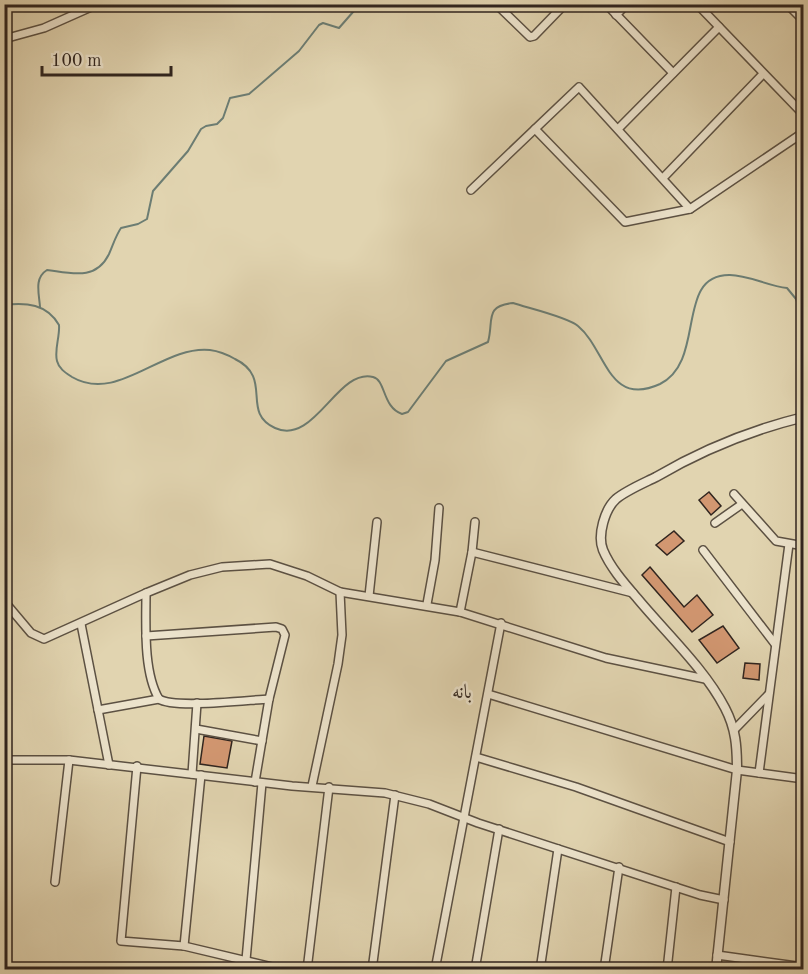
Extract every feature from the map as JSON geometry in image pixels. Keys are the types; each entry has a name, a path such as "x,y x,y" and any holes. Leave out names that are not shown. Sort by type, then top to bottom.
{"street":[{"path":"4,39 44,28 98,4"},
{"path":"495,4 530,37 534,36 566,4"},
{"path":"606,4 673,74"},
{"path":"616,15 627,4"},
{"path":"787,4 804,21"},
{"path":"699,5 804,115"},
{"path":"618,129 719,27"},
{"path":"663,178 764,74"},
{"path":"471,190 579,87 690,209"},
{"path":"535,129 625,222 690,209 804,132"},
{"path":"716,969 737,770 737,742 725,708 705,679 633,593 602,547 606,513 616,499 690,457 745,435 804,417"},
{"path":"734,494 776,541 804,546"},
{"path":"715,523 742,504"},
{"path":"427,604 435,560 439,508"},
{"path":"369,596 376,522"},
{"path":"460,612 472,552 475,522"},
{"path":"759,773 789,544"},
{"path":"703,550 776,644"},
{"path":"472,552 633,593"},
{"path":"4,601 37,638 44,639 190,575 222,567 270,564 307,576 340,592 427,604 501,623 606,658 705,679"},
{"path":"312,786 342,635 340,592"},
{"path":"146,593 146,636 152,680 159,699"},
{"path":"435,969 501,623"},
{"path":"81,624 109,765"},
{"path":"146,636 276,627 282,629 285,635 269,699 262,741 246,960"},
{"path":"488,694 737,770 804,779"},
{"path":"734,730 768,695"},
{"path":"98,710 159,699 170,702 197,703 269,699"},
{"path":"192,774 197,703"},
{"path":"196,729 262,741"},
{"path":"476,757 576,786 730,842"},
{"path":"4,760 69,760 137,766 258,782 395,795 676,887 724,900"},
{"path":"55,882 69,760"},
{"path":"137,766 121,941 184,946 285,969"},
{"path":"184,946 201,775"},
{"path":"307,969 329,787"},
{"path":"372,969 395,795"},
{"path":"475,969 499,829"},
{"path":"540,969 558,849"},
{"path":"604,969 619,867"},
{"path":"667,969 676,887"},
{"path":"717,955 792,968 803,967 804,961"}],"building":[{"path":"709,492 721,506 711,515 699,500"},
{"path":"674,531 684,541 667,555 656,545"},
{"path":"650,567 684,607 697,595 713,615 692,632 642,575"},
{"path":"723,626 739,648 717,663 699,640"},
{"path":"745,663 760,664 759,680 743,678"},
{"path":"204,736 232,741 227,768 200,764"}],"waterway":[{"path":"40,307 38,286 43,273 47,270 90,272 104,263 121,228 147,219 153,191 188,151 201,129 217,124 223,118 230,98 249,94 299,51 319,25 323,23 339,28 360,4"},
{"path":"4,305 28,304 42,309 54,318 59,325 56,352 59,366 72,377 89,383 106,383 123,379 192,351 210,350 226,355 246,367 253,376 259,413 265,421 275,428 289,431 302,426 314,417 348,384 360,377 377,379 391,406 402,414 408,412 446,361 488,342 494,311 498,307 513,303 557,316 578,326 587,336 610,373 619,382 629,388 643,389 660,384 674,373 683,357 696,303 702,288 713,278 737,275 787,288 796,299 804,321"}],"district":[{"name":"بانە","path":"462,693"}]}
